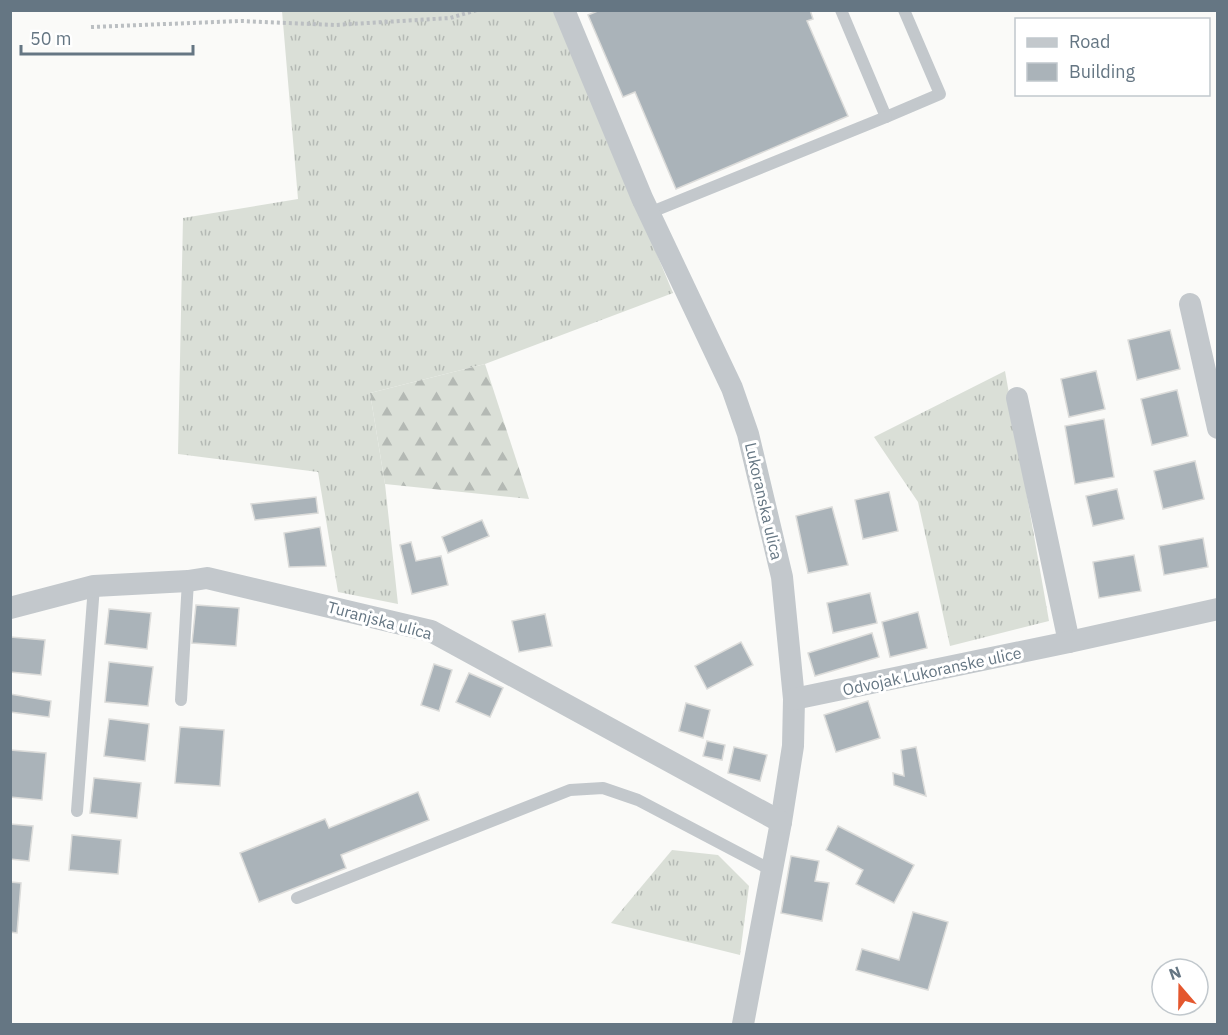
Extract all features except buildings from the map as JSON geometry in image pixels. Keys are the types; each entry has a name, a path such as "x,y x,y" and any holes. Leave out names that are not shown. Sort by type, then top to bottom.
{"street":[{"name":"Lukoranska ulica","path":"564,10 650,213 732,388 748,434 782,577 794,699 793,746 746,1024"},
{"path":"1190,304 1218,428"},
{"path":"1017,398 1069,642"},
{"name":"Turanjska ulica","path":"10,608 94,586 207,578 431,631 781,822"},
{"name":"Odvojak Lukoranske ulice","path":"794,699 1218,609"}],"lane":[{"path":"841,10 886,117"},
{"path":"650,213 940,94 904,10"},
{"path":"181,700 188,581"},
{"path":"77,811 94,586"},
{"path":"297,898 570,790 603,788 638,800 771,870"}],"path":[{"path":"91,27 241,21 334,25 450,18 477,10"}],"green space":[{"path":"282,11 556,11 673,293 485,364 370,393 385,484 398,604 338,592 318,472 178,454 183,218 298,199"},
{"path":"485,364 529,499 385,484 370,393"},
{"path":"1005,371 1049,621 950,646 918,502 874,437"},
{"path":"672,850 718,855 749,886 740,955 611,923"}]}
